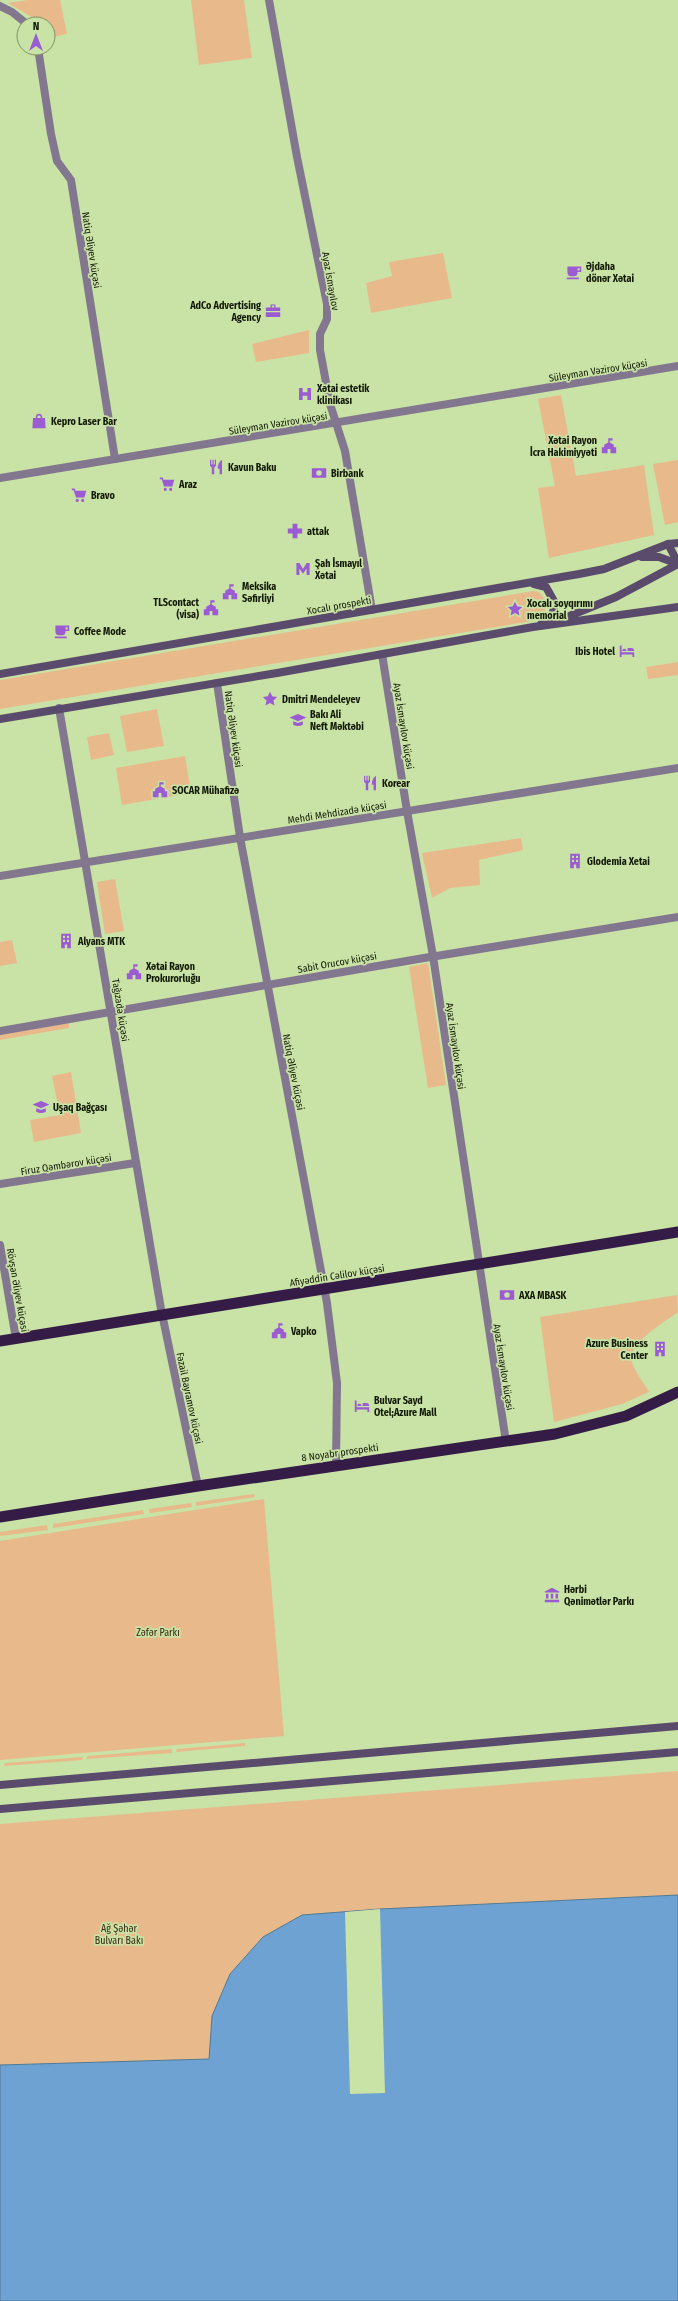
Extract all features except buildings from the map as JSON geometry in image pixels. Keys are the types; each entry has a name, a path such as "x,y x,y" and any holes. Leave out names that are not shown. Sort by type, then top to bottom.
{"highway":[{"name":"Afiyəddin Cəlilov küçəsi","path":"0,1341 678,1232"},
{"name":"8 Noyabr prospekti","path":"0,1517 336,1465 506,1442 604,1423 645,1409 678,1392"}],"main road":[{"name":"Xocalı prospekti","path":"0,674 527,584 604,569 668,544 678,543"},
{"path":"668,544 678,564"},
{"path":"633,558 659,557 678,564"},
{"path":"532,627 567,618 596,606 678,564"},
{"path":"527,584 546,587 555,604 552,617 532,627"},
{"path":"0,718 217,683 532,627 678,607"},
{"path":"0,1785 678,1726"},
{"path":"0,1809 678,1752"}],"street":[{"name":"Ayaz İsmayılov","path":"269,0 297,157 327,304 327,318 320,334 320,350 330,404 345,451 372,610"},
{"path":"0,6 17,16"},
{"name":"Natiq Əliyev küçəsi","path":"39,56 57,161 71,180 115,459"},
{"name":"Süleyman Vəzirov küçəsi","path":"0,478 678,366"},
{"name":"Ayaz İsmayılov küçəsi","path":"382,654 407,811 433,956 478,1264 506,1442"},
{"name":"Natiq Əliyev küçəsi","path":"217,683 240,837 323,1289 337,1383 336,1465"},
{"name":"Tağızadə küçəsi","path":"59,708 112,1011 135,1162 162,1315"},
{"name":"Mehdi Mehdizadə küçəsi","path":"0,876 678,768"},
{"name":"Sabit Orucov küçəsi","path":"0,1031 433,956 678,918"},
{"name":"Firuz Qəmbərov küçəsi","path":"0,1184 135,1162"},
{"name":"Rövşən Əliyev küçəsi","path":"0,1245 16,1339"},
{"name":"Fəzail Bayramov küçəsi","path":"162,1315 198,1486"}],"green space":[{"path":"27,0 60,0 67,34 56,36 56,16 30,16 8,3"},
{"path":"191,0 244,0 252,58 199,65"},
{"path":"443,253 452,298 371,313 366,283 392,276 389,262"},
{"path":"309,330 309,353 256,362 252,344"},
{"path":"561,395 576,476 644,465 654,535 549,558 538,488 555,486 538,399"},
{"path":"678,460 678,522 665,525 653,464"},
{"path":"534,591 539,592 544,599 546,606 544,613 538,620 0,709 0,680"},
{"path":"678,662 678,675 648,679 646,667"},
{"path":"157,709 164,746 127,752 120,716"},
{"path":"109,733 114,755 91,760 87,737"},
{"path":"185,756 191,793 122,805 116,768"},
{"path":"521,838 523,850 479,860 480,885 450,888 432,898 422,853"},
{"path":"115,879 124,931 105,934 97,882"},
{"path":"12,940 17,963 0,966 0,942"},
{"path":"428,963 446,1085 428,1088 409,967"},
{"path":"69,1021 69,1028 0,1040 0,1033"},
{"path":"71,1072 81,1133 34,1142 30,1120 60,1115 52,1076"},
{"path":"677,1295 678,1312 656,1327 641,1340 632,1355 633,1366 649,1392 622,1404 554,1422 540,1317"},
{"path":"254,1494 255,1497 196,1506 196,1502"},
{"name":"Zəfər Parkı","path":"264,1499 284,1736 0,1760 0,1541"},
{"path":"191,1503 192,1507 150,1513 149,1509"},
{"path":"143,1510 144,1514 53,1528 53,1524"},
{"path":"47,1525 48,1530 0,1536 0,1532"},
{"path":"245,1743 245,1746 176,1752 177,1749"},
{"path":"172,1749 172,1753 86,1759 88,1756"},
{"path":"83,1757 82,1760 4,1766 5,1763"},
{"name":"Ağ Şəhər Bulvarı Bakı","path":"678,1771 678,1895 380,1909 302,1915 263,1937 230,1974 212,2016 210,2059 0,2065 0,1824"}],"water":[{"path":"678,1895 678,2301 0,2301 0,2065 209,2059 212,2016 230,1974 263,1937 302,1915 380,1909"}],"pier":[{"path":"380,1909 385,2093 350,2094 345,1912"}],"place":[{"name":"Əjdaha dönər Xətai","path":"574,272"},
{"name":"AdCo Advertising Agency","path":"273,311"},
{"name":"Xətai estetik klinikası","path":"305,394"},
{"name":"Kepro Laser Bar","path":"39,421"},
{"name":"Xətai Rayon İcra Hakimiyyəti","path":"609,446"},
{"name":"Kavun Baku","path":"216,467"},
{"name":"Birbank","path":"319,473"},
{"name":"Araz","path":"167,484"},
{"name":"Bravo","path":"79,495"},
{"name":"attak","path":"295,531"},
{"name":"Şah İsmayıl Xətai","path":"303,569"},
{"name":"Meksika Səfirliyi","path":"230,592"},
{"name":"TLScontact (visa)","path":"211,608"},
{"name":"Xocalı soyqırımı memorial","path":"515,609"},
{"name":"Coffee Mode","path":"62,631"},
{"name":"Ibis Hotel","path":"627,651"},
{"name":"Dmitri Mendeleyev","path":"270,699"},
{"name":"Bakı Ali Neft Məktəbi","path":"298,720"},
{"name":"Korear","path":"370,783"},
{"name":"SOCAR Mühafizə","path":"160,790"},
{"name":"Glodemia Xetai","path":"575,861"},
{"name":"Alyans MTK","path":"66,941"},
{"name":"Xətai Rayon Prokurorluğu","path":"134,972"},
{"name":"Uşaq Bağçası","path":"41,1107"},
{"name":"AXA MBASK","path":"507,1295"},
{"name":"Vapko","path":"279,1331"},
{"name":"Azure Business Center","path":"660,1349"},
{"name":"Bulvar Sayd Otel;Azure Mall","path":"362,1406"},
{"name":"Hərbi Qənimətlər Parkı","path":"552,1595"}]}
